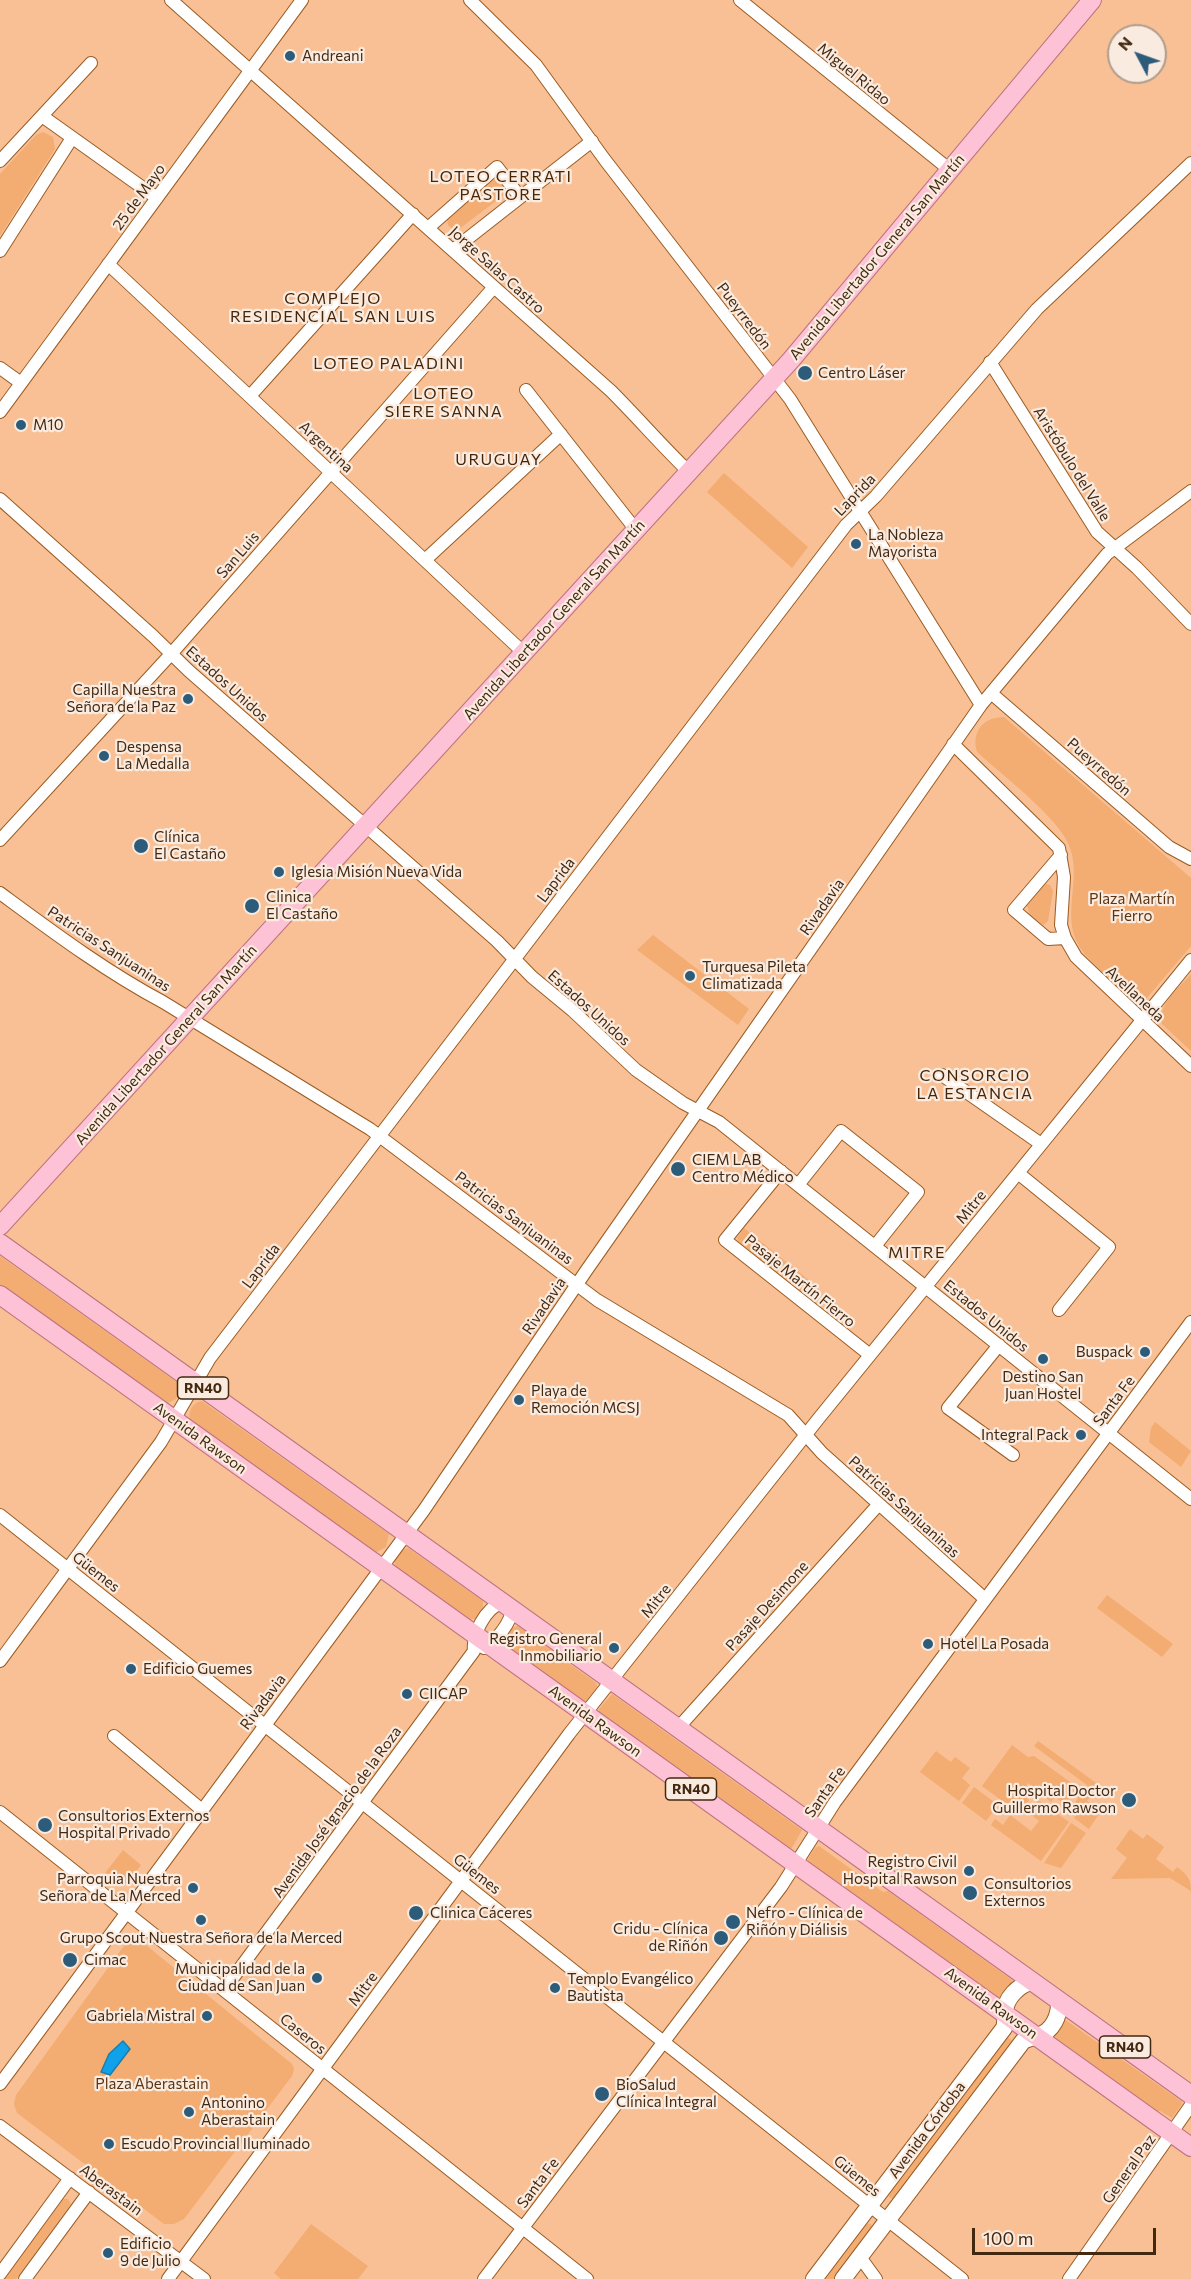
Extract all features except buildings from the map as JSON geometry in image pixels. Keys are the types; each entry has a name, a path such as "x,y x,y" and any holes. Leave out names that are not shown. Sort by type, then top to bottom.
{"main road":[{"name":"Avenida Libertador General San Martín","path":"0,1226 774,379 1092,0"},
{"name":"RN40","path":"0,1243 1191,2095"},
{"name":"Avenida Rawson","path":"0,1294 381,1567 480,1643 586,1713 1191,2146"},
{"name":"Avenida Córdoba","path":"814,2279 1004,2028 1008,2001 1014,1992 1032,1981"},
{"name":"Avenida Córdoba","path":"843,2279 1023,2041 1037,2037 1053,2024 1058,2014 1059,2000"}],"street":[{"name":"Jorge Salas Castro","path":"171,0 611,391 689,472"},
{"name":"25 de Mayo","path":"0,412 302,0"},
{"name":"Pueyrredón","path":"470,0 536,65 790,399 981,705"},
{"name":"Miguel Ridao","path":"740,0 950,170"},
{"path":"0,161 91,63"},
{"path":"42,116 157,198"},
{"path":"0,251 72,138"},
{"path":"453,250 592,141"},
{"name":"Laprida","path":"0,1660 161,1442 210,1358 846,525 876,496 1037,309 1191,163"},
{"path":"428,228 497,167 520,197"},
{"path":"250,396 413,214"},
{"name":"Argentina","path":"108,264 524,653"},
{"name":"San Luis","path":"0,840 171,654 494,287"},
{"name":"Aristóbulo del Valle","path":"990,362 1097,532 1191,624"},
{"path":"0,368 21,383"},
{"path":"526,390 636,530"},
{"path":"425,560 561,434"},
{"name":"Rivadavia","path":"0,2084 406,1533 981,705 1107,554 1191,491"},
{"name":"Estados Unidos","path":"0,499 171,654 497,941 532,977 572,1010 636,1070 719,1122 1191,1499"},
{"name":"Pueyrredón","path":"991,693 1169,848 1191,859"},
{"path":"953,744 1056,844 1061,855 1014,910 1048,939 1065,938"},
{"name":"Avellaneda","path":"1061,855 1064,877 1060,917 1065,938 1081,963 1191,1066"},
{"name":"Patricias Sanjuaninas","path":"0,892 65,941 137,988 190,1018 380,1136 597,1300 788,1415 822,1454 985,1599"},
{"name":"Mitre","path":"168,2279 586,1713 870,1355 1191,960"},
{"path":"942,1075 1041,1144"},
{"path":"798,1185 841,1131 918,1192 874,1246"},
{"name":"Pasaje Martín Fierro","path":"781,1171 725,1240 870,1355"},
{"path":"1018,1173 1109,1247 1059,1310"},
{"name":"Santa Fe","path":"484,2279 781,1887 839,1797 1191,1322"},
{"path":"999,1345 948,1408 1012,1455"},
{"name":"Pasaje Desimone","path":"678,1728 879,1504"},
{"name":"Güemes","path":"0,1515 962,2279"},
{"name":"Avenida José Ignacio de la Roza","path":"224,1990 480,1643 511,1617 507,1606 495,1606 480,1643"},
{"path":"114,1736 202,1810"},
{"name":"Caseros","path":"0,1812 587,2279"},
{"name":"General Paz","path":"1069,2279 1191,2104"},
{"name":"Aberastain","path":"0,2126 204,2279"},
{"path":"0,2274 70,2178"},
{"path":"25,2279 89,2192"},
{"path":"860,2257 876,2279"}],"green space":[{"path":"43,132 53,137 55,149 0,236 0,174 36,135"},
{"path":"492,180 499,180 505,188 504,195 459,229 452,229 447,219"},
{"path":"724,473 808,547 792,568 707,492"},
{"name":"Plaza Martín Fierro","path":"1004,717 1191,878 1191,946 1146,999 1139,1000 1132,997 1097,966 1079,946 1072,921 1074,869 1068,843 1052,820 1040,808 977,752 976,738 980,727 990,720"},
{"path":"1042,885 1050,885 1053,891 1048,921 1043,925 1030,916 1027,905"},
{"name":"Turquesa Pileta Climatizada","path":"653,935 749,1009 738,1025 637,950"},
{"path":"1191,974 1191,1051 1162,1024 1161,1017 1162,1010 1170,997"},
{"path":"744,1228 816,1286 811,1291 802,1293 738,1241 737,1238"},
{"path":"0,1256 181,1385 176,1399 166,1404 0,1285"},
{"path":"202,1401 389,1534 386,1547 375,1553 190,1421 192,1408"},
{"path":"1155,1422 1191,1451 1181,1467 1149,1442 1151,1428"},
{"path":"408,1548 483,1601 483,1613 477,1618 468,1620 395,1567 397,1555"},
{"path":"1107,1595 1173,1644 1162,1657 1097,1608"},
{"path":"518,1626 596,1683 597,1687 586,1701 584,1702 504,1645 506,1633"},
{"path":"612,1694 802,1830 792,1848 790,1849 599,1714 599,1709"},
{"path":"1038,1741 1099,1785 1095,1791 1034,1746"},
{"path":"1012,1745 1028,1757 1034,1756 1077,1787 1065,1804 1055,1797 1051,1802 1028,1783 1021,1793 1029,1800 1020,1814 982,1786"},
{"path":"936,1751 951,1762 955,1757 970,1768 962,1778 970,1785 959,1801 920,1772"},
{"path":"974,1787 998,1805 986,1821 962,1803"},
{"path":"1082,1790 1091,1796 1087,1801 1101,1811 1089,1829 1074,1818 1081,1808 1075,1803"},
{"path":"1038,1800 1069,1822 1041,1861 991,1825 995,1819 1003,1825 1010,1815 1031,1831 1039,1821 1030,1814"},
{"path":"1071,1823 1086,1833 1061,1868 1044,1863"},
{"path":"1130,1829 1143,1839 1147,1834 1164,1847 1156,1859 1173,1872 1177,1867 1183,1872 1188,1877 1191,1891 1170,1878 1111,1879 1127,1858 1116,1849"},
{"path":"819,1846 883,1892 888,1891 1012,1980 1012,1984 1001,1999 809,1864 808,1859"},
{"path":"123,1850 141,1865 128,1883 117,1883 105,1873"},
{"name":"Plaza Aberastain","path":"134,1940 141,1941 292,2064 294,2069 292,2076 184,2219 174,2224 164,2224 17,2113 14,2104 16,2095 126,1943"},
{"path":"1064,2019 1181,2101 1182,2104 1172,2118 1156,2111 1054,2039 1052,2036"},
{"path":"1008,2037 1013,2041 894,2199 890,2198 888,2194"},
{"path":"63,2199 68,2199 71,2204 16,2279 4,2279"},
{"path":"865,2223 871,2224 873,2229 835,2279 822,2279"},
{"path":"311,2224 368,2266 358,2279 281,2279 274,2273"}],"water":[{"path":"123,2041 130,2049 110,2075 101,2072 109,2054"}],"place":[{"name":"Andreani","path":"290,56"},
{"name":"Centro Láser","path":"805,373"},
{"name":"M10","path":"21,425"},
{"name":"La Nobleza Mayorista","path":"856,544"},
{"name":"Capilla Nuestra Señora de la Paz","path":"188,699"},
{"name":"Despensa La Medalla","path":"104,756"},
{"name":"Clínica El Castaño","path":"141,846"},
{"name":"Iglesia Misión Nueva Vida","path":"279,872"},
{"name":"Clinica El Castaño","path":"252,906"},
{"name":"Turquesa Pileta Climatizada","path":"690,976"},
{"name":"CIEM LAB Centro Médico","path":"678,1169"},
{"name":"Buspack","path":"1145,1352"},
{"name":"Destino San Juan Hostel","path":"1043,1359"},
{"name":"Playa de Remoción MCSJ","path":"519,1400"},
{"name":"Integral Pack","path":"1081,1435"},
{"name":"Hotel La Posada","path":"928,1644"},
{"name":"Registro General Inmobiliario","path":"614,1648"},
{"name":"Edificio Guemes","path":"131,1669"},
{"name":"CIICAP","path":"407,1694"},
{"name":"Hospital Doctor Guillermo Rawson","path":"1129,1800"},
{"name":"Consultorios Externos Hospital Privado","path":"45,1825"},
{"name":"Registro Civil Hospital Rawson","path":"969,1871"},
{"name":"Parroquia Nuestra Señora de La Merced","path":"193,1888"},
{"name":"Consultorios Externos","path":"970,1893"},
{"name":"Clinica Cáceres","path":"416,1913"},
{"name":"Grupo Scout Nuestra Señora de la Merced","path":"201,1920"},
{"name":"Nefro - Clínica de Riñón y Diálisis","path":"733,1922"},
{"name":"Cridu - Clínica de Riñón","path":"721,1938"},
{"name":"Cimac","path":"70,1960"},
{"name":"Municipalidad de la Ciudad de San Juan","path":"317,1978"},
{"name":"Templo Evangélico Bautista","path":"555,1988"},
{"name":"Gabriela Mistral","path":"207,2016"},
{"name":"BioSalud Clínica Integral","path":"602,2094"},
{"name":"Antonino Aberastain","path":"189,2112"},
{"name":"Escudo Provincial Iluminado","path":"109,2144"},
{"name":"Edificio 9 de Julio","path":"108,2253"}],"district":[{"name":"LOTEO CERRATI PASTORE","path":"501,186"},
{"name":"COMPLEJO RESIDENCIAL SAN LUIS","path":"333,308"},
{"name":"LOTEO PALADINI","path":"389,364"},
{"name":"LOTEO SIERE SANNA","path":"444,403"},
{"name":"URUGUAY","path":"499,460"},
{"name":"CONSORCIO LA ESTANCIA","path":"975,1085"},
{"name":"MITRE","path":"917,1253"}]}
